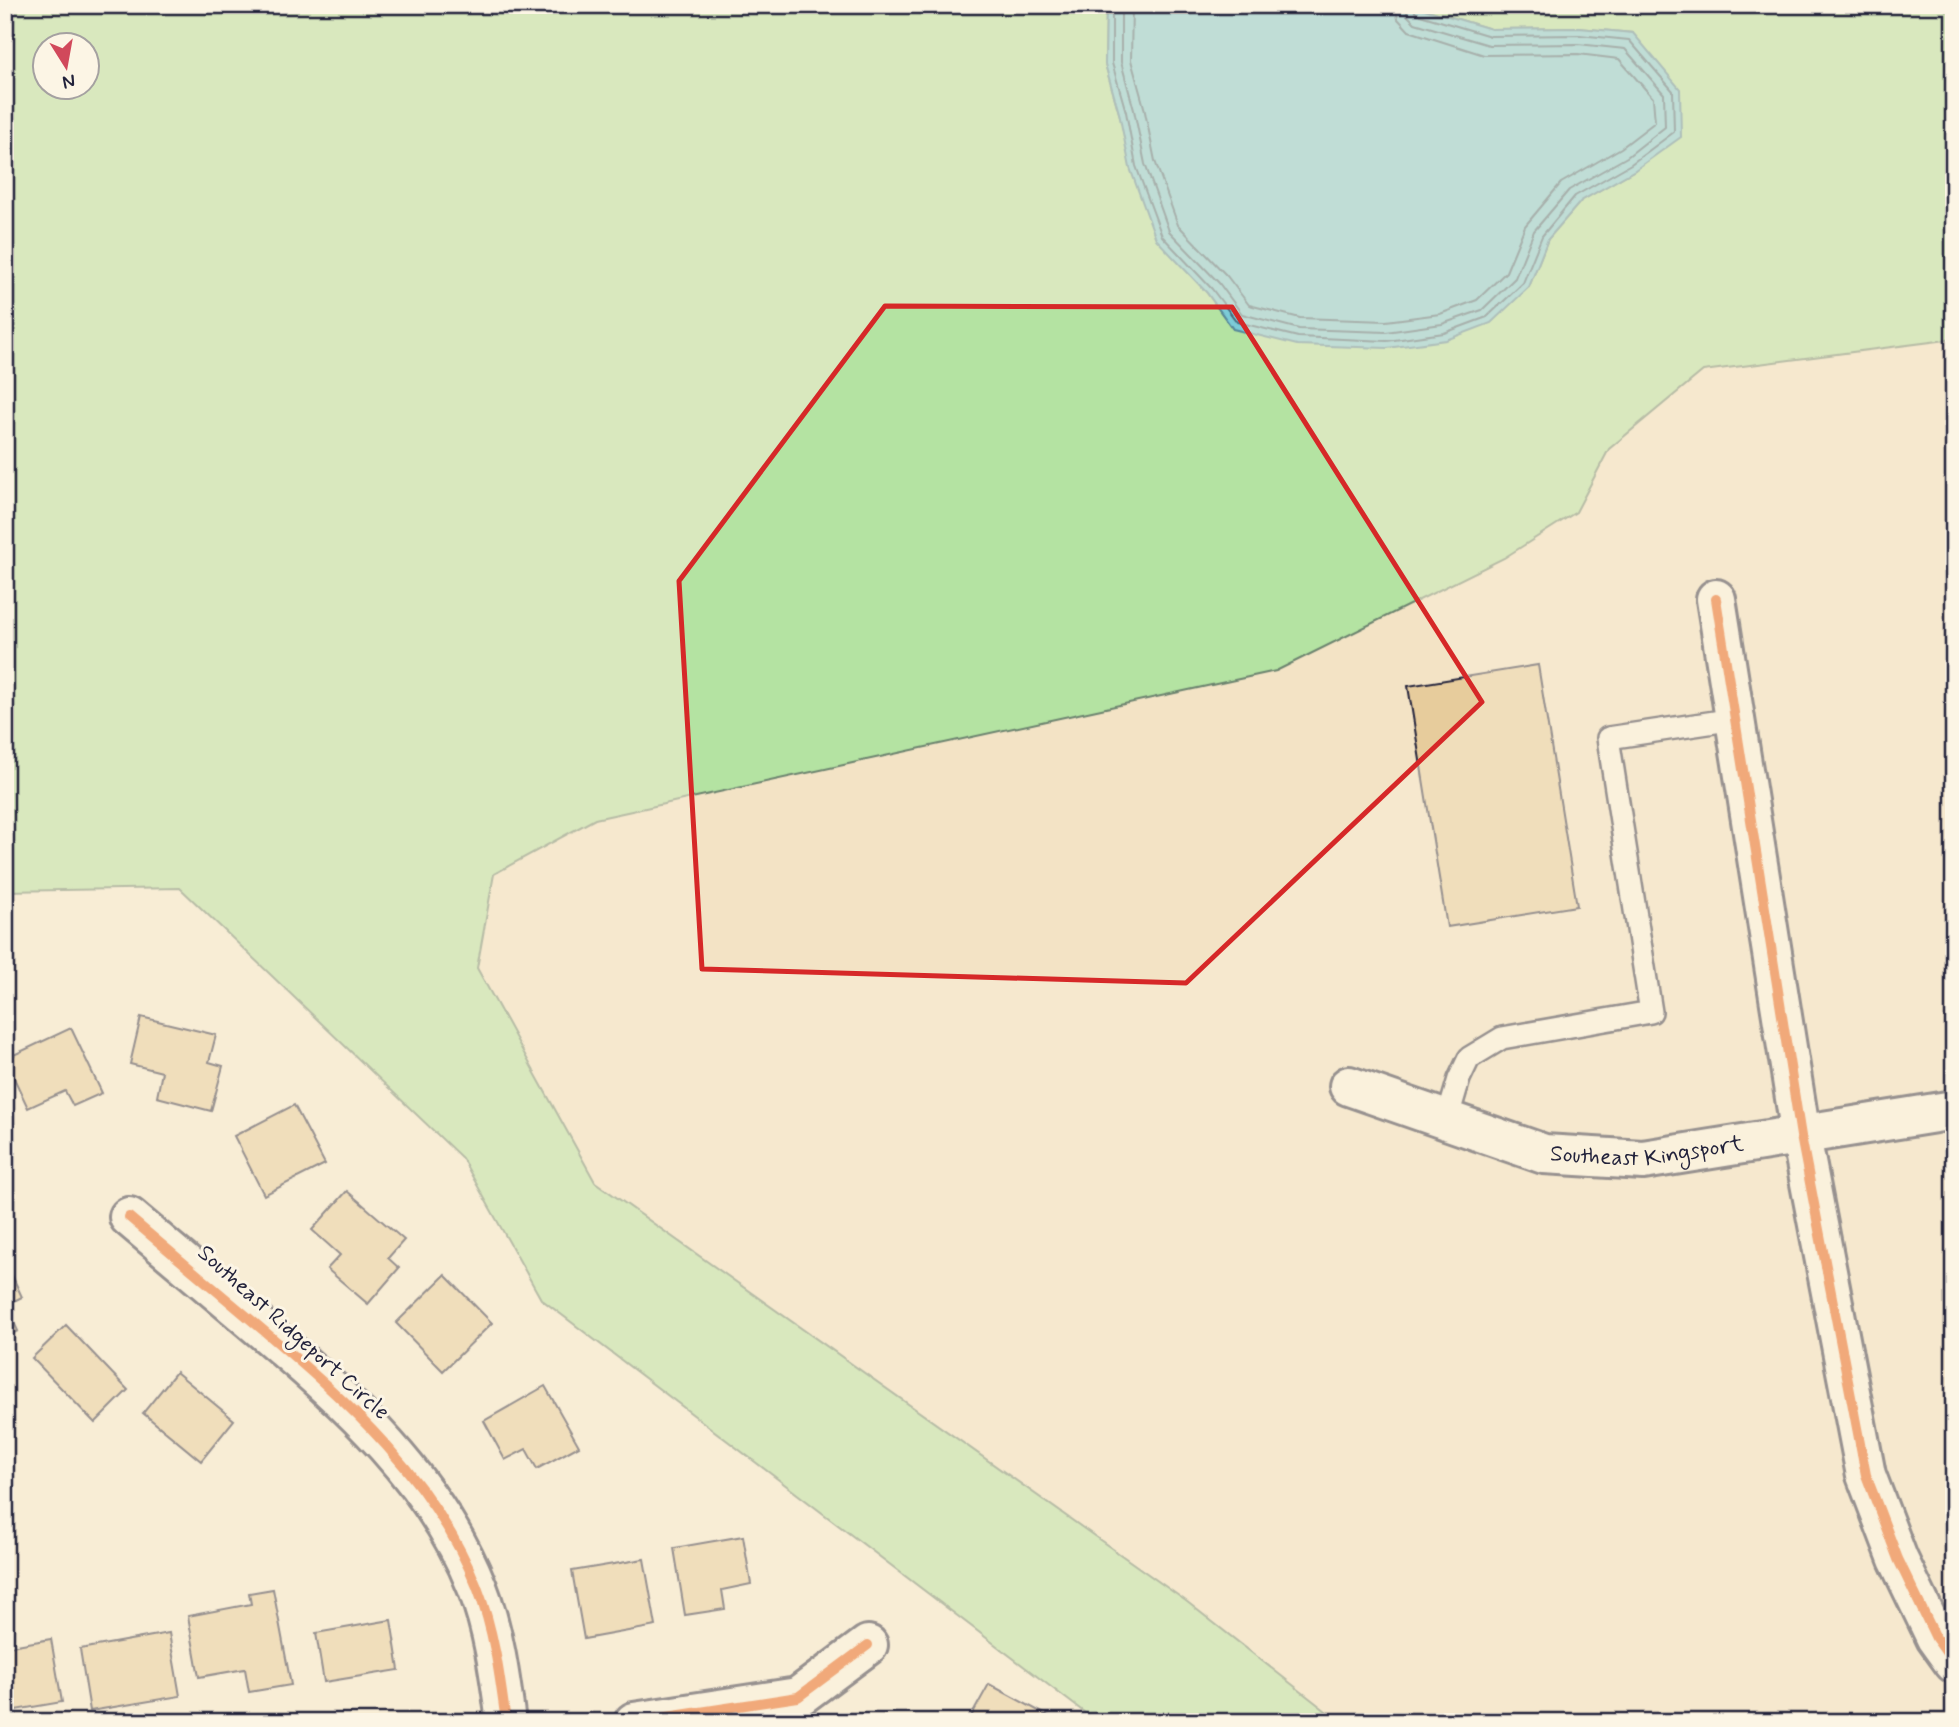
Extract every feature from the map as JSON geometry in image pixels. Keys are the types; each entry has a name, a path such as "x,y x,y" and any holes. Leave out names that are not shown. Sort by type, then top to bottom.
{"street":[{"path":"1716,599 1801,1136 1866,1475 1898,1559 1936,1638 1954,1663"},
{"name":"Southeast Kingsport","path":"1349,1086 1544,1154 1643,1160 1954,1110"},
{"name":"Southeast Ridgeport Circle","path":"130,1217 342,1398 392,1451 432,1504 478,1588 494,1648 506,1722"},
{"path":"634,1722 798,1697 868,1645"}],"lane":[{"path":"1447,1120 1459,1079 1469,1058 1502,1038 1651,1012 1608,738 1735,719"}],"highlighted area":[{"path":"885,306 1232,307 1482,702 1186,983 702,969 679,581"}],"shaded area":[{"path":"1954,339 1954,1722 1340,1722 1186,1601 595,1182 477,968 494,874 595,819 1276,671 1576,512 1609,449 1703,371"}],"green space":[{"path":"5,5 1106,5 1105,64 1119,113 1207,293 1233,329 1529,287 1548,239 1581,201 1635,170 1633,33 1579,28 1491,29 1411,5 1954,5 1954,339 1703,371 1609,449 1576,512 1504,558 1276,671 595,819 494,874 477,968 595,1182 1186,1601 1340,1722 1097,1722 541,1299 462,1158 180,888 5,891"}],"water":[{"path":"1106,5 1411,5 1491,29 1579,28 1633,33 1680,89 1681,137 1635,170 1581,201 1548,239 1529,287 1491,323 1446,340 1387,348 1297,345 1233,329 1207,293 1156,239 1130,168 1119,113 1105,64"}],"building":[{"path":"1538,665 1577,906 1447,927 1408,686"},
{"path":"141,1017 216,1035 209,1062 223,1066 211,1111 157,1097 162,1072 130,1064"},
{"path":"71,1028 102,1093 73,1106 65,1091 28,1108 5,1059"},
{"path":"294,1105 325,1164 264,1195 234,1136"},
{"path":"5,1144 10,1145 5,1181"},
{"path":"347,1191 404,1240 388,1258 399,1268 368,1304 327,1269 340,1255 312,1230"},
{"path":"5,1260 22,1297 6,1305 18,1331 5,1337"},
{"path":"445,1275 492,1323 443,1371 396,1323"},
{"path":"66,1325 128,1390 95,1423 32,1358"},
{"path":"176,1372 234,1420 201,1461 143,1413"},
{"path":"545,1386 579,1446 537,1469 526,1449 505,1460 484,1421"},
{"path":"743,1536 751,1584 722,1590 725,1609 685,1615 674,1548"},
{"path":"644,1559 656,1626 584,1639 572,1571"},
{"path":"273,1589 291,1685 249,1692 245,1669 199,1677 188,1616 251,1604 249,1593"},
{"path":"391,1620 399,1670 324,1682 316,1633"},
{"path":"169,1633 180,1696 90,1711 80,1649"},
{"path":"51,1639 62,1702 15,1710 17,1722 5,1722 5,1647"},
{"path":"989,1684 1050,1717 1047,1722 968,1722"}],"cycle path":[{"path":"1716,599 1801,1136 1866,1475 1898,1559 1936,1638 1954,1663"},
{"path":"129,1217 327,1386 386,1445 413,1477 459,1548 477,1587 492,1637 506,1722"},
{"path":"634,1722 798,1697 868,1645"}]}
